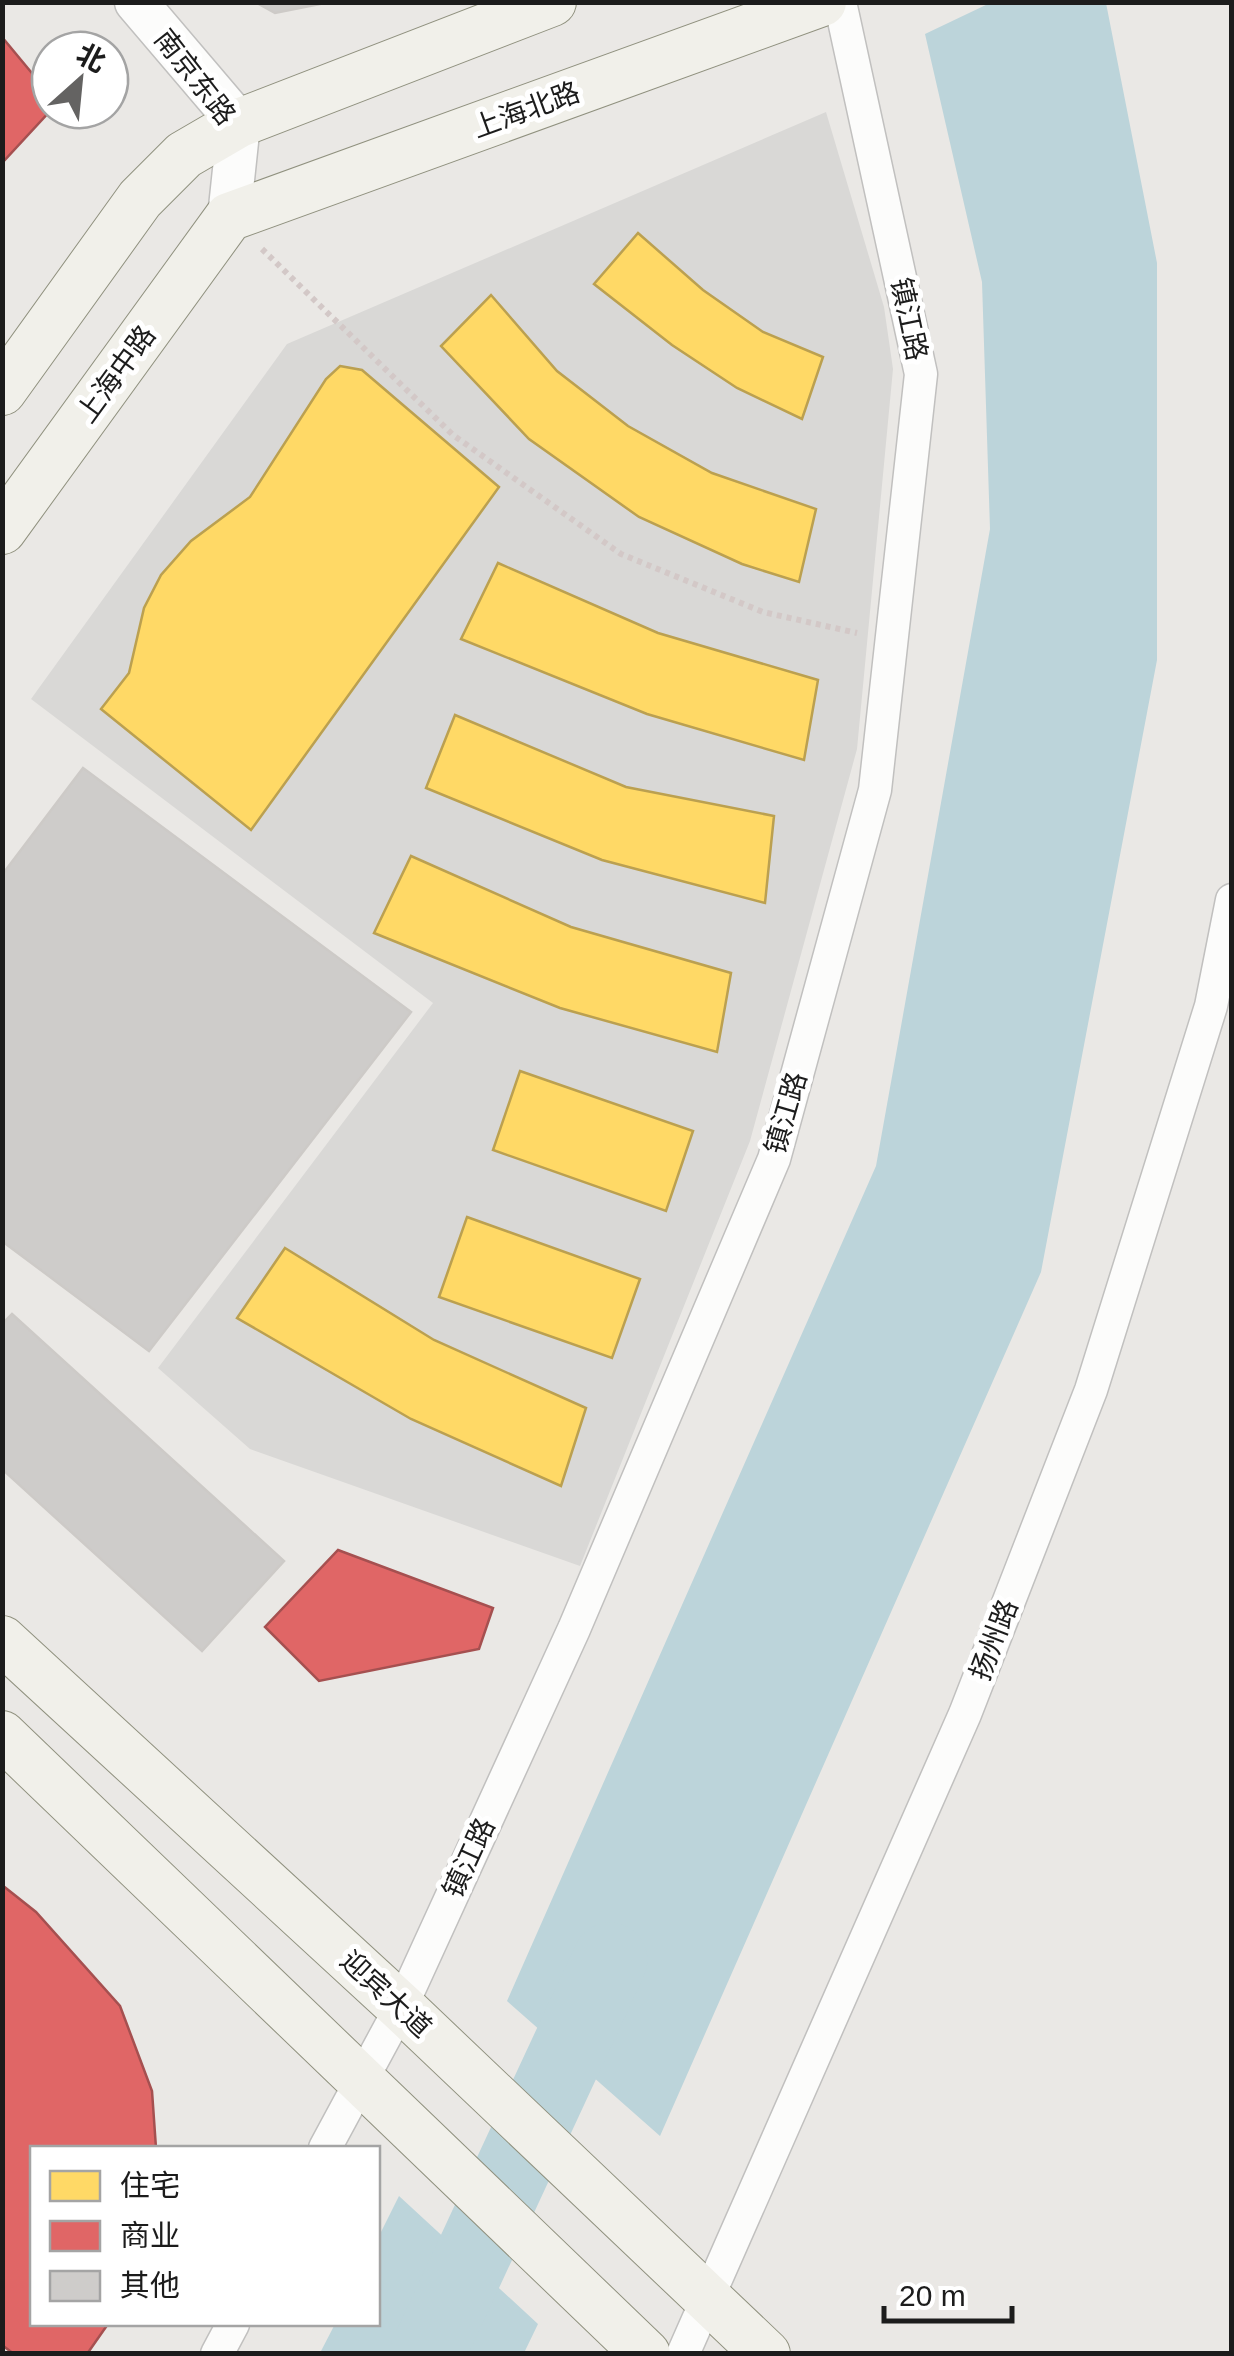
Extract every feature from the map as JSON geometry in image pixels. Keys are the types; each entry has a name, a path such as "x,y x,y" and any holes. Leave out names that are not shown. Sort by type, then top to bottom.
{"main road":[{"path":"2,391 140,199 184,155 238,123 552,2"},
{"name":"上海北路","path":"229,217 822,2"},
{"name":"上海中路","path":"2,530 229,217"},
{"name":"迎宾大道","path":"2,1640 400,2006 766,2354"},
{"path":"2,1735 646,2354"}],"street":[{"name":"南京东路","path":"136,2 238,123 229,217"},
{"name":"镇江路","path":"326,2146 400,2006 574,1629 774,1159 875,790 921,374 840,2"},
{"name":"扬州路","path":"683,2354 965,1714 1091,1390 1212,1006 1232,900"},
{"path":"217,2354 231,2326"}],"path":[{"path":"229,217 453,434 620,554 762,612 891,641"}],"shaded area":[{"path":"826,112 884,307 893,369 857,749 750,1141 580,1566 250,1449 158,1368 433,1003 31,699 287,344"}],"water":[{"path":"990,3 1106,3 1157,263 1157,660 1041,1272 660,2136 507,2001 876,1166 990,529 982,282 925,34"},
{"path":"399,2196 538,2324 524,2353 320,2353 334,2326 380,2326 380,2234"}],"building: 住宅":[{"path":"638,233 703,290 763,332 823,357 802,419 737,388 672,345 594,284"},
{"path":"491,295 557,371 628,426 712,473 816,509 799,582 742,564 639,517 529,439 441,346"},
{"path":"340,366 362,370 499,487 251,830 101,709 129,673 144,608 161,575 191,541 250,497 326,379"},
{"path":"498,563 658,633 818,680 804,760 647,714 461,639"},
{"path":"455,715 626,787 774,816 765,903 602,860 426,788"},
{"path":"411,856 571,927 731,973 717,1052 560,1008 374,933"},
{"path":"520,1071 693,1131 666,1211 493,1150"},
{"path":"467,1217 640,1279 612,1358 439,1297"},
{"path":"285,1248 434,1340 586,1408 561,1486 411,1419 237,1318"}],"building: 商业":[{"path":"2,37 30,71 33,130 2,163"},
{"path":"338,1550 493,1608 479,1649 319,1681 265,1627"},
{"path":"2,1885 36,1912 120,2006 152,2091 156,2146 30,2146 30,2326 107,2326 87,2354 14,2354 2,2345"}],"building: 其他":[{"path":"255,2 330,2 275,13"},
{"path":"83,768 411,1012 149,1351 2,1241 2,875"},
{"path":"12,1314 284,1561 202,1651 2,1469 2,1324"}],"waterway":[{"path":"427,2354 610,1960"}]}
